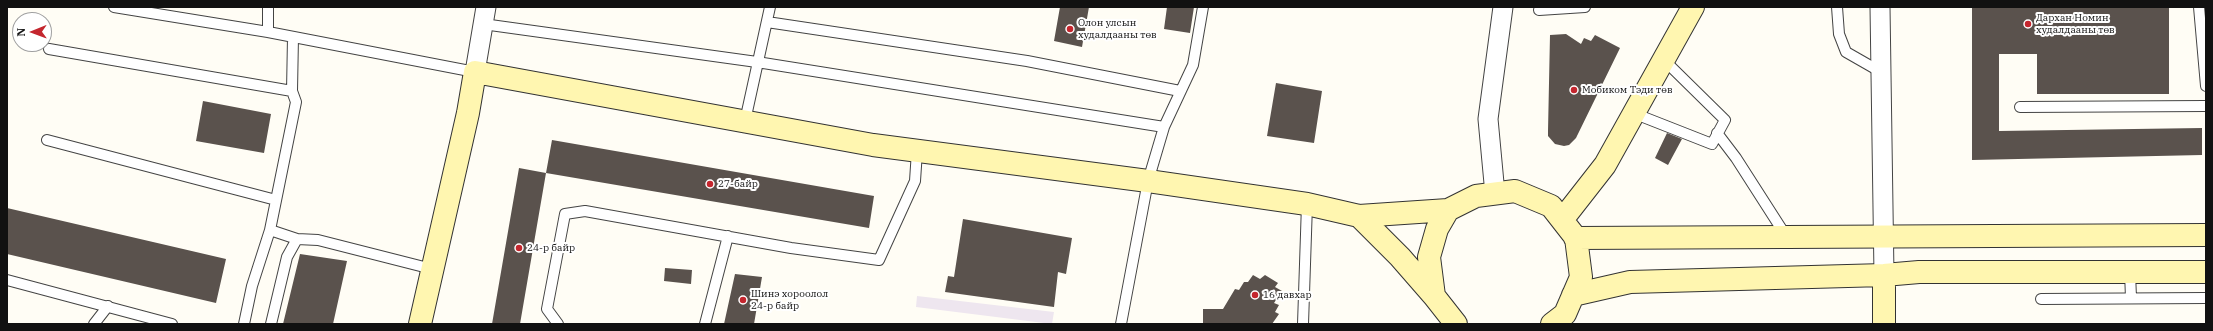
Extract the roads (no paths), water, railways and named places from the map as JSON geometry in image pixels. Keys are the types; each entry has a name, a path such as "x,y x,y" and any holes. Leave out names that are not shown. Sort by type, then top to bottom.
{"main road":[{"path":"1562,220 1605,164 1663,58 1693,7"},
{"path":"420,324 468,113 475,72 873,145 1148,181 1307,204 1359,216 1448,210 1476,196 1515,191 1551,206 1575,238 1580,277 1565,314 1552,324"},
{"path":"1434,296 1430,257 1437,229 1448,210"},
{"path":"1359,216 1400,256 1456,324"},
{"path":"1575,238 1622,239 1786,236 1884,237 2206,235"},
{"path":"1573,295 1630,282 1884,275 1919,272 2206,272"},
{"path":"1884,275 1884,324"}],"street":[{"path":"1495,194 1488,119 1502,7"},
{"path":"1880,7 1884,275"},
{"path":"475,72 484,16"}],"lane":[{"path":"114,7 151,10 475,72"},
{"path":"268,7 268,32"},
{"path":"745,121 770,7"},
{"path":"1121,324 1148,181 1164,127 1180,91 1194,65 1203,7"},
{"path":"1540,10 1585,7"},
{"path":"1837,7 1839,34 1846,52 1881,72"},
{"path":"2199,7 2206,86"},
{"path":"484,16 757,62 1164,127"},
{"path":"767,22 1027,61 1180,91"},
{"path":"244,324 252,286 270,230 296,102 292,91 294,37"},
{"path":"52,50 292,91"},
{"path":"1633,113 1712,144 1724,120 1663,58"},
{"path":"2020,107 2206,106"},
{"path":"1717,133 1736,158 1786,236"},
{"path":"47,140 276,200"},
{"path":"558,324 546,309 565,214 586,210 791,248 879,260 915,181 917,151"},
{"path":"1303,324 1307,204"},
{"path":"270,230 297,239 318,240 432,269"},
{"path":"705,324 728,236"},
{"path":"271,324 286,257 297,239"},
{"path":"2130,272 2131,298"},
{"path":"7,280 172,324"},
{"path":"2041,299 2206,298"},
{"path":"94,324 108,306"}],"place":[{"name":"Дархан Номин худалдааны төв","path":"2028,24"},
{"name":"Олон улсын худалдааны төв","path":"1070,29"},
{"name":"Мобиком Тэди төв","path":"1574,90"},
{"name":"27-байр","path":"710,184"},
{"name":"24-р байр","path":"519,248"},
{"name":"16 давхар","path":"1255,295"},
{"name":"Шинэ хороолол 24-р байр","path":"743,300"}]}
